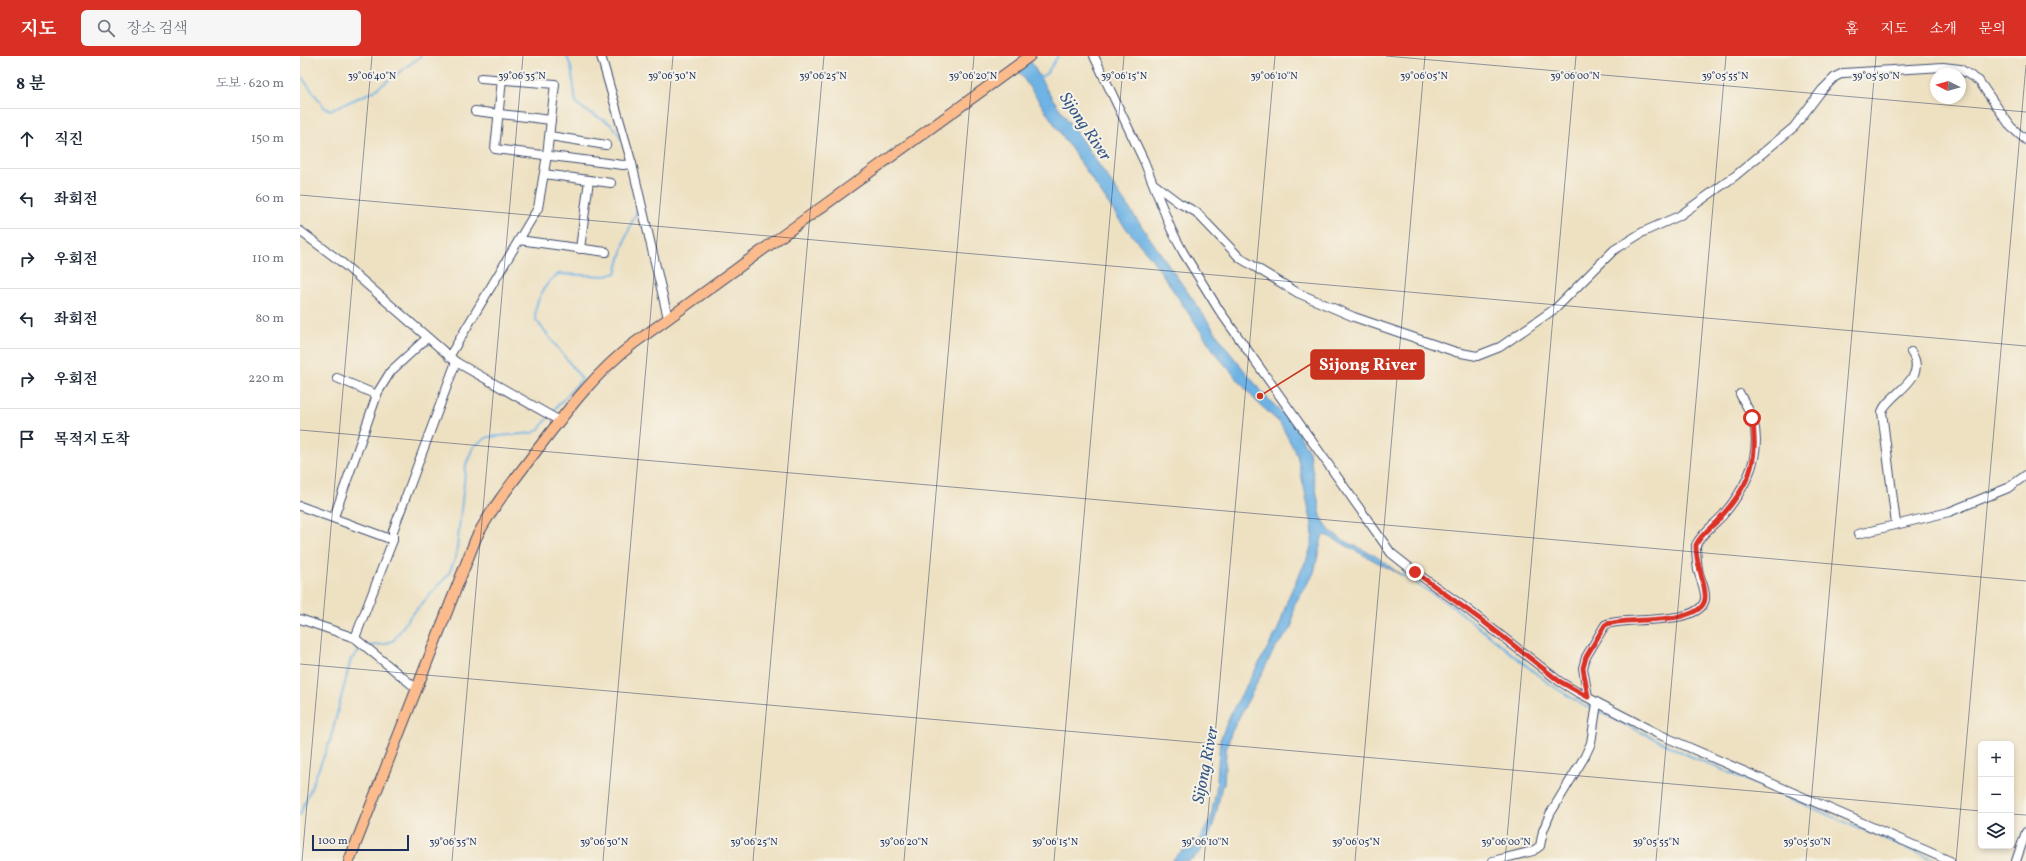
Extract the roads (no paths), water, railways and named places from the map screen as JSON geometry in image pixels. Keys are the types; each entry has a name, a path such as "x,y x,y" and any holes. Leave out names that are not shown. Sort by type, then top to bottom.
{"main road":[{"path":"349,861 470,552 482,528 500,499 590,384 612,361 668,318 1030,56"}],"street":[{"path":"601,56 632,164 668,318"},
{"path":"1094,56 1154,185 1177,241 1207,292 1391,553 1508,640 1559,681 1597,703 1656,733 1950,861"},
{"path":"1154,185 1179,203 1196,212 1240,258 1298,293 1354,317 1456,352 1477,356 1500,347 1556,308 1605,257 1618,247 1643,232 1679,216 1735,176 1794,127 1822,90 1835,77 1843,73 1943,67 1960,69 1979,81 2011,126 2026,140"},
{"path":"449,357 538,208 550,136 555,84 481,78"},
{"path":"502,80 494,149 623,165 632,164"},
{"path":"474,112 551,120"},
{"path":"550,136 606,145"},
{"path":"544,174 611,183"},
{"path":"580,249 589,180"},
{"path":"300,231 340,261 449,357 560,421"},
{"path":"519,240 606,252"},
{"path":"334,518 377,395 391,371 427,338"},
{"path":"1896,524 1882,412 1883,408 1898,394 1912,377 1916,364 1911,352"},
{"path":"355,638 393,540 393,531 456,362"},
{"path":"337,378 377,395"},
{"path":"1588,697 1583,668 1586,657 1605,625 1679,617 1698,609 1704,603 1705,598 1698,569 1696,545 1737,499 1747,482 1755,456 1755,434 1752,418 1740,394"},
{"path":"1858,534 1949,512 2008,488 2026,475"},
{"path":"300,506 393,540"},
{"path":"300,619 355,638 417,689"},
{"path":"1493,861 1527,853 1540,846 1550,814 1586,756 1591,743 1597,703"},
{"path":"2016,861 2026,832"}],"water":[{"path":"1030,60 1048,92 1230,353 1267,398 1292,422 1309,452 1321,516 1329,530 1343,540 1374,555 1403,576 1330,537 1324,535 1322,537 1314,573 1294,605 1292,628 1275,648 1231,733 1226,750 1224,785 1222,785 1208,840 1195,856 1187,861 1171,861 1182,851 1194,848 1210,821 1216,791 1220,740 1231,713 1278,629 1288,600 1312,543 1312,524 1297,455 1280,423 1255,400 1216,354 1152,259 1121,222 1017,69"}],"waterway":[{"path":"300,75 325,108 331,110 374,91 421,56"},
{"path":"567,56 571,67 576,102 582,108 612,126 621,140"},
{"path":"1038,79 1047,73 1058,56"},
{"path":"552,412 582,379 536,320 535,314 538,301 549,282 559,274 606,276 616,273 627,234 636,213 636,198 631,176"},
{"path":"369,646 385,644 394,640 408,619 448,575 456,557 466,464 474,446 488,437 533,433 539,429 547,419"},
{"path":"1401,574 1455,608 1548,683 1586,707 1594,709"},
{"path":"300,815 330,741 351,659 363,648"},
{"path":"1598,711 1690,756 1937,861"}],"place":[{"name":"Sijong River","path":"1260,396"}]}
